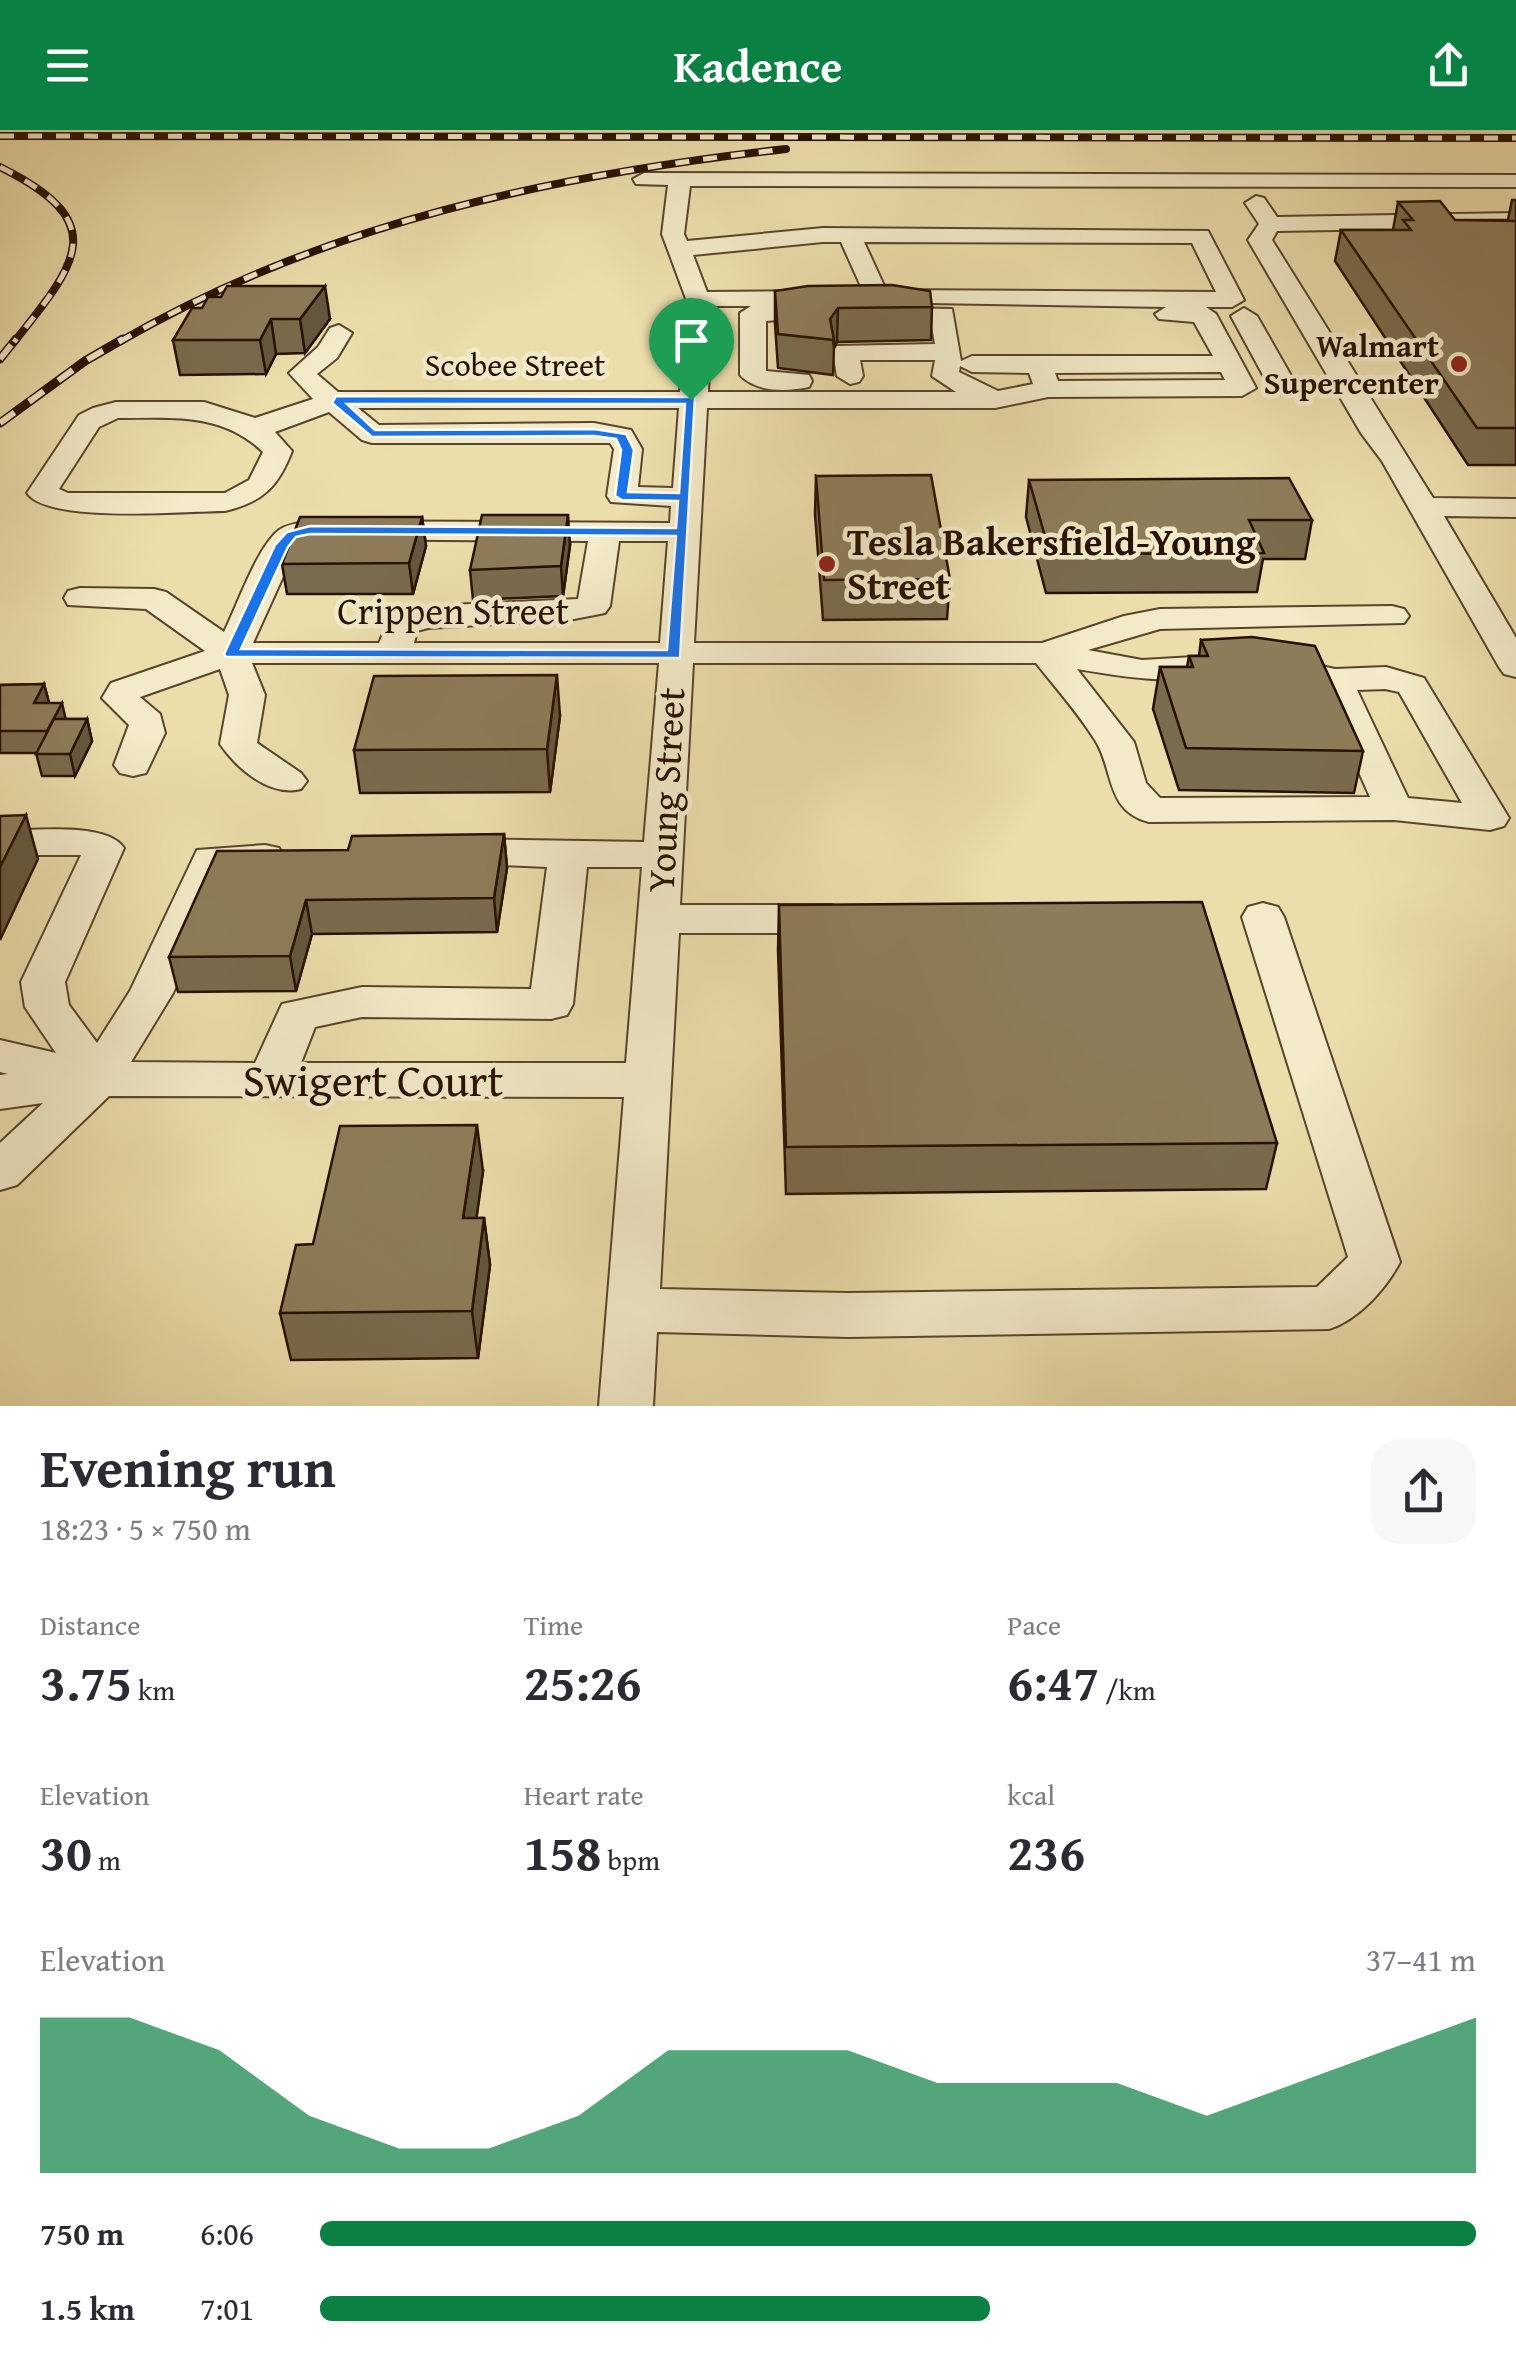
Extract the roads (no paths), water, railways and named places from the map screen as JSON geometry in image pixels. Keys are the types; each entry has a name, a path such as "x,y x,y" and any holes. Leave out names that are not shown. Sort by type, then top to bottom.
{"street":[{"name":"Young Street","path":"626,1406 698,299 662,179 806,179"},
{"path":"676,236 810,224 806,179 860,196 940,196 1241,180 1516,181"},
{"path":"1241,180 1270,224"},
{"path":"860,196 863,228 942,229 940,196"},
{"path":"1270,224 1516,220"},
{"path":"1270,224 1260,240 1516,667"},
{"path":"676,236 752,271 848,298 1232,300 1200,236 849,235 794,238 752,271 698,299"},
{"path":"848,298 849,235"},
{"path":"794,238 848,298"},
{"path":"1236,376 1203,314 753,313 753,375 766,381 837,381 850,376 846,352 1044,377 1236,376 1294,388 1244,316"},
{"path":"943,314 955,364 994,400"},
{"path":"340,333 328,352 302,373 306,382 336,400 372,434 594,432 621,436 628,450 622,496 684,514"},
{"name":"Scobee Street","path":"336,400 994,400 1044,377"},
{"path":"253,427 278,451 263,488 247,498 225,502 64,502 42,493 89,421 102,414 116,410 204,410 253,427 271,425 336,400"},
{"path":"1423,507 1516,508"},
{"path":"231,654 282,545 292,534 310,530 605,531 684,514"},
{"path":"393,654 402,625 423,618 463,613 572,611 594,606 605,531"},
{"path":"80,598 154,599 231,654 247,695 238,744 247,756 288,780"},
{"path":"1046,653 1125,626 1160,619 1392,616"},
{"path":"1046,653 1142,670 1244,664 1284,667 1335,680 1386,678 1412,684 1490,818 1394,808 1149,810 1128,786 1116,742 1046,653"},
{"name":"Crippen Street","path":"133,765 147,732 147,722 120,698 124,691 231,654 1046,653"},
{"path":"1335,680 1394,808"},
{"path":"0,843 89,843 104,848 43,982 47,1006 98,1079"},
{"path":"417,852 663,854"},
{"path":"271,1080 298,1015 362,1002 551,1004 568,855"},
{"path":"0,1172 98,1079 151,994 211,859 307,856"},
{"path":"632,1310 848,1315 1329,1308 1374,1262 1263,917"},
{"path":"658,920 876,919"},
{"path":"0,1056 98,1079"},
{"path":"0,1092 98,1079"},
{"name":"Swigert Court","path":"98,1079 648,1080"}],"railway":[{"path":"0,136 1516,138"},
{"path":"119,342 277,265 359,235 526,190 612,173 786,149"},
{"path":"0,167 58,206 70,225 73,245 55,288 14,342"},
{"path":"0,359 16,339"},
{"path":"0,423 85,361 123,339"}],"place":[{"name":"Walmart Supercenter","path":"1459,364"},
{"name":"Tesla Bakersfield-Young Street","path":"827,564"}]}
